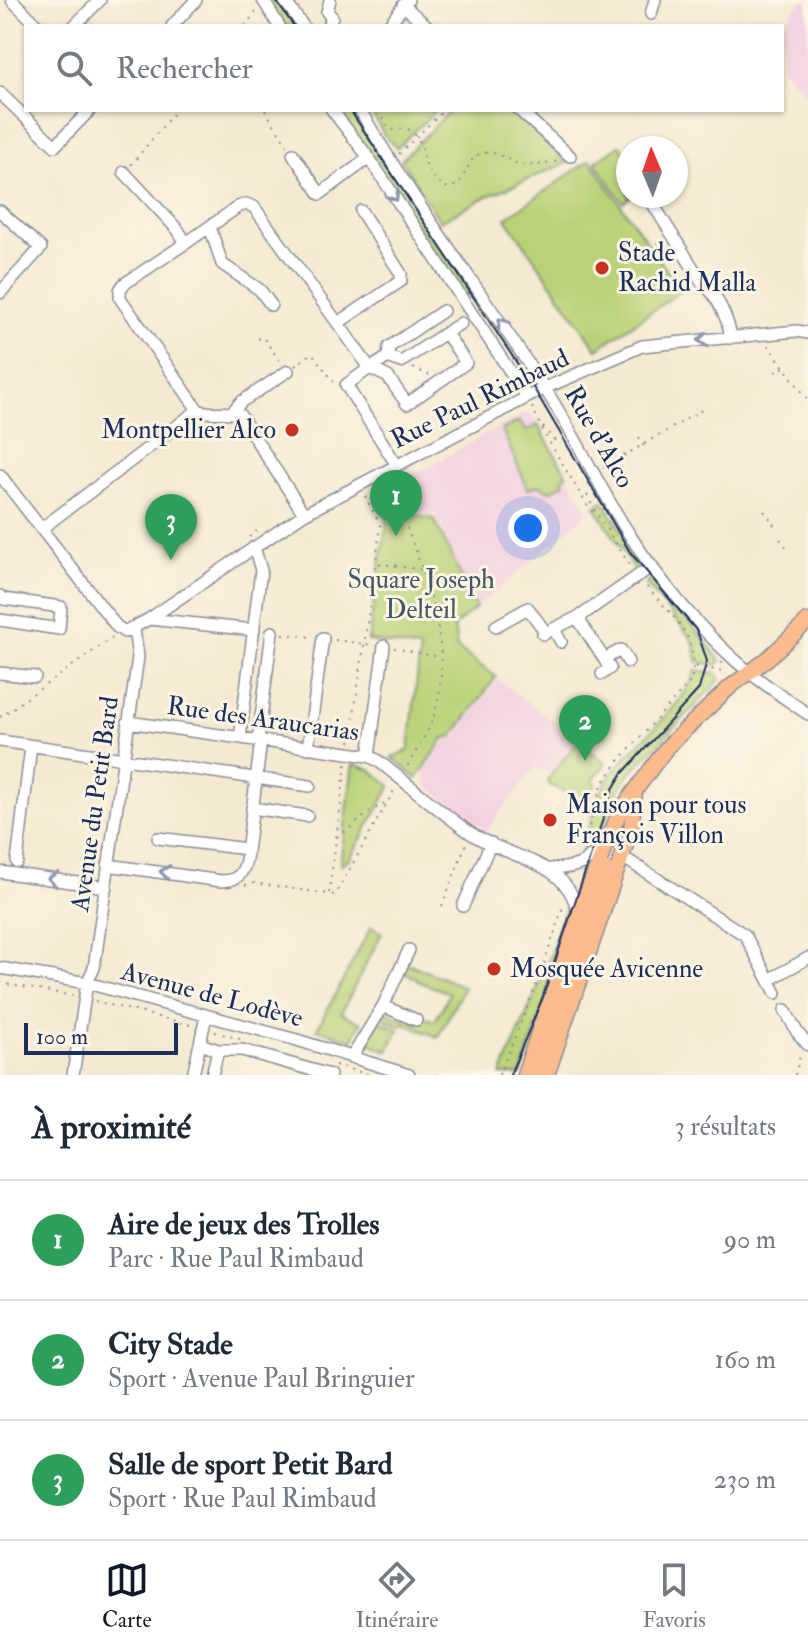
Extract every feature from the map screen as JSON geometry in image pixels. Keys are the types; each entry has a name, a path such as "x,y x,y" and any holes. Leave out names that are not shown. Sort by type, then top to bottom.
{"main road":[{"path":"524,1075 578,914 635,788 668,746 730,687 808,621"},
{"path":"547,1075 631,830 626,810"},
{"path":"536,1075 612,836"}],"street":[{"path":"12,0 36,24"},
{"path":"76,24 100,0"},
{"path":"174,24 196,0"},
{"path":"284,0 302,24"},
{"path":"329,24 332,17 327,12 330,0"},
{"path":"651,14 655,0"},
{"path":"264,1 277,24"},
{"path":"390,24 406,3 425,24"},
{"path":"0,93 55,146 88,112"},
{"name":"Rue d'Alco","path":"334,112 369,158 527,397"},
{"name":"Rue d'Alco","path":"361,112 463,273 481,291 545,388 632,538 652,566 728,654 808,714"},
{"path":"521,112 568,155"},
{"path":"293,154 320,194 369,158"},
{"path":"124,172 178,230 186,243"},
{"path":"304,514 240,415 198,410 120,298 124,284 246,204 254,207 370,368 388,377 407,404 466,363 446,333"},
{"path":"655,208 703,284 709,288 728,324 731,338"},
{"path":"0,211 41,248 0,293"},
{"path":"338,323 401,281 401,274 361,211"},
{"path":"210,227 222,264 260,290 271,305"},
{"path":"388,357 389,347 443,311"},
{"path":"388,357 401,362 461,323"},
{"name":"Rue Paul Rimbaud","path":"130,630 304,514 545,388 642,346 797,331 808,333"},
{"path":"388,357 346,385 396,464"},
{"path":"232,412 241,402 288,371"},
{"path":"41,529 198,410"},
{"path":"0,475 117,627 130,630"},
{"path":"240,738 261,570 254,547"},
{"path":"548,632 582,615 652,566"},
{"path":"0,596 61,607 59,629 0,620"},
{"path":"496,626 528,608 561,642"},
{"path":"582,615 580,622 610,668 602,674"},
{"path":"149,619 254,630"},
{"name":"Avenue du Petit Bard","path":"73,1075 87,983 94,968 138,657 130,630"},
{"path":"108,865 221,881 231,881 244,870 272,632"},
{"path":"308,748 323,638"},
{"path":"369,756 384,646"},
{"path":"604,659 621,650 628,662"},
{"path":"1,676 35,677"},
{"name":"Rue des Araucarias","path":"128,722 369,756 473,835 550,869 573,894 578,914"},
{"path":"0,741 310,786"},
{"path":"17,862 31,746"},
{"path":"252,808 307,816"},
{"path":"550,869 571,869 581,865 612,836"},
{"path":"158,838 247,849"},
{"path":"463,906 491,843"},
{"path":"621,856 745,935 776,993"},
{"path":"0,872 106,887"},
{"path":"352,1057 383,1006 409,950"},
{"path":"769,980 808,958"},
{"name":"Avenue de Lodève","path":"0,968 87,983 409,1075"},
{"path":"383,1006 416,1020"},
{"path":"785,1010 808,1044"},
{"path":"193,1075 206,1016"},
{"path":"200,1044 218,1050 242,1050 328,1069"},
{"path":"212,1075 218,1050"}],"path":[{"path":"247,24 264,1"},
{"path":"124,172 174,112"},
{"path":"266,112 293,154"},
{"path":"382,112 384,123 392,130 406,128 417,136 431,175 444,187 451,188 463,180 467,166 484,153 501,154 514,163 548,165 568,155"},
{"path":"402,152 442,112"},
{"path":"651,248 671,233"},
{"path":"258,339 263,337 288,371 312,353 340,390 346,385"},
{"path":"763,339 808,400"},
{"path":"401,362 441,380"},
{"path":"775,372 784,367"},
{"path":"795,382 800,378"},
{"path":"602,469 702,410 704,412"},
{"path":"542,426 557,443"},
{"path":"639,437 646,449"},
{"path":"328,894 380,525 358,485"},
{"path":"587,495 598,516"},
{"path":"764,511 774,524 772,526"},
{"path":"780,539 789,550"},
{"path":"376,563 425,570"},
{"path":"0,717 116,635 130,630"},
{"path":"384,646 441,658"},
{"path":"336,837 376,807 387,803"},
{"path":"442,906 473,835"},
{"path":"0,983 85,999 245,1040"},
{"path":"795,1075 800,1055 808,1044"},
{"path":"328,1069 370,1075"}],"shaded area":[{"path":"803,0 808,0 808,95 784,70 784,26 792,11"},
{"path":"525,413 533,416 589,512 476,608 435,514 409,513 395,485"},
{"path":"498,680 577,739 551,772 535,768 486,831 426,785 424,771 446,740 454,738"}],"green space":[{"path":"266,0 278,0 295,24 282,24"},
{"path":"356,112 476,290 464,297 339,114"},
{"path":"371,112 434,112 397,148 384,135"},
{"path":"449,112 515,112 567,163 488,196 440,221 401,160"},
{"path":"616,148 616,192 595,162"},
{"name":"Stade Rachid Malla","path":"590,160 616,197 616,208 623,208 681,291 597,349 506,218"},
{"path":"519,421 526,431 538,425 567,475 562,479 564,484 549,491 539,485 528,489 502,430"},
{"path":"603,501 644,565 635,571 595,506"},
{"name":"Square Joseph Delteil","path":"398,513 402,522 412,515 434,519 476,608 454,626 457,648 496,677 453,736 444,738 417,779 392,757 409,750 420,649 368,641 388,515"},
{"path":"653,577 721,661 716,665 697,662 690,637 646,584"},
{"path":"696,670 716,673 721,679 630,773 620,788 596,845 580,858 604,785 682,697"},
{"path":"578,741 606,763 593,780 596,783 588,802 549,785 547,780"},
{"path":"353,764 371,770 391,786 350,858 340,865"},
{"path":"569,898 573,917 521,1075 501,1075 544,973"},
{"path":"371,927 382,933 341,1013 361,1023 352,1040 317,1029"},
{"path":"407,963 464,987 438,1037 383,1018 385,1011 418,1024 421,1016 435,1021 450,993 403,973"},
{"path":"378,1021 399,1029 388,1051 366,1042"}],"tram line":[{"path":"275,0 293,24"},
{"path":"351,112 536,392 630,552 697,631 707,661 699,689 622,774 613,789 543,997 510,1075"}],"place":[{"name":"Stade Rachid Malla","path":"602,268"},
{"name":"Montpellier Alco","path":"292,430"},
{"name":"Aire de jeux des Trolles","path":"396,536"},
{"name":"Salle de sport Petit Bard","path":"171,560"},
{"name":"City Stade","path":"585,761"},
{"name":"Maison pour tous François Villon","path":"550,820"},
{"name":"Mosquée Avicenne","path":"494,969"}]}
